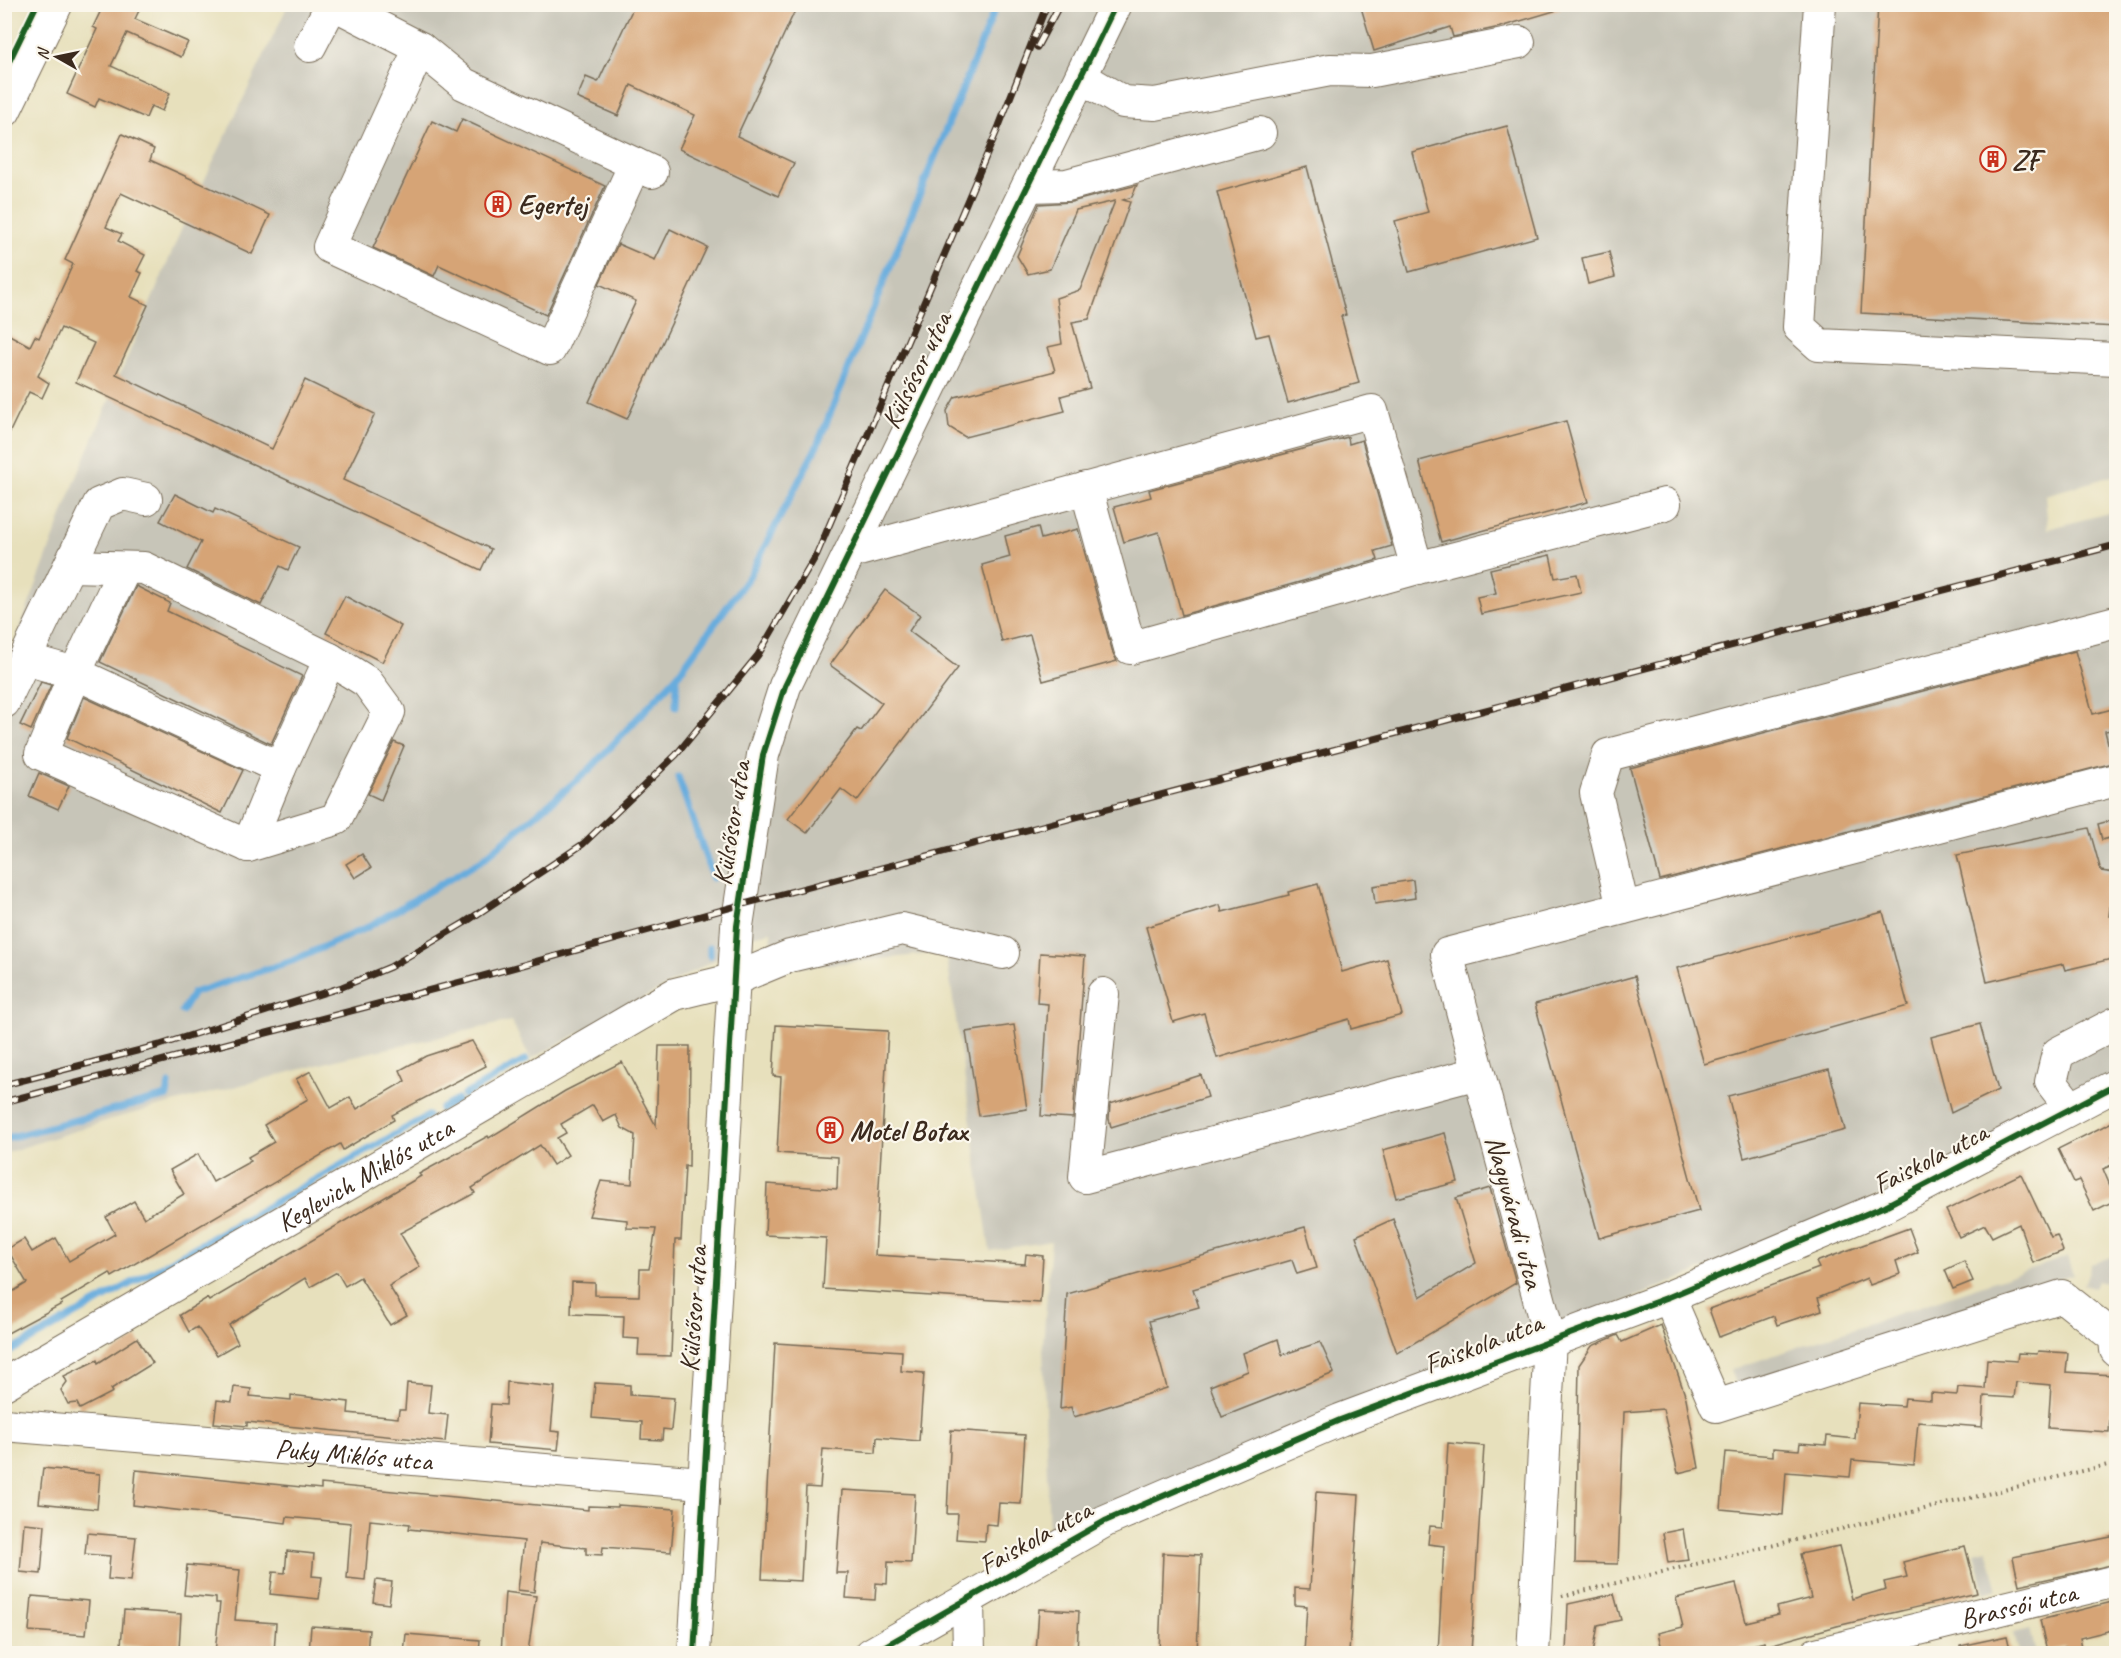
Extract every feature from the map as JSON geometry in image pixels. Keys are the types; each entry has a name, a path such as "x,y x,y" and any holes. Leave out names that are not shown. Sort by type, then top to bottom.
{"main road":[{"path":"4,111 56,4"}],"street":[{"path":"310,46 333,4 420,48 464,84 643,168 550,349 329,247 420,48"},
{"name":"Külsősor utca","path":"694,1653 702,1483 731,1057 732,980 742,887 763,755 785,686 1116,4"},
{"path":"1820,4 1799,327 1819,345 2116,359"},
{"path":"1081,77 1123,102 1155,104 1330,70 1372,71 1519,42"},
{"path":"1029,186 1067,186 1260,133"},
{"path":"851,552 1372,411 1417,568"},
{"path":"1086,488 1130,648 1417,568 1665,504"},
{"path":"4,702 99,504 123,494 146,499"},
{"path":"70,566 144,568 330,659 367,682 389,712 336,819 248,846 41,754 75,673 124,568"},
{"path":"2116,622 1608,755 1596,793 1602,828 1623,908 2116,780"},
{"path":"248,846 280,768 330,659"},
{"path":"25,660 75,673 280,768"},
{"name":"Nagyváradi utca","path":"1533,1653 1550,1340 1447,954 1623,908"},
{"name":"Keglevich Miklós utca","path":"4,1384 675,994 732,980 790,957 902,929 1003,953"},
{"path":"1103,994 1085,1177 1479,1073"},
{"path":"2071,1108 2051,1082 2058,1053 2116,1023"},
{"name":"Faiskola utca","path":"871,1653 1105,1521 1340,1420 1669,1297 1885,1206 2116,1085"},
{"path":"1669,1297 1716,1406 2062,1296 2115,1338 2116,1350"},
{"name":"Puky Miklós utca","path":"4,1425 702,1483"},
{"name":"Brassói utca","path":"1816,1653 2116,1581"},
{"path":"968,1599 969,1653"}],"path":[{"path":"1535,1603 2116,1463"}],"shaded area":[{"path":"288,5 2116,5 2116,475 2045,495 2048,529 2116,511 2116,1074 1880,1196 1049,1539 1043,1345 1051,1241 990,1251 946,952 774,970 771,932 721,942 718,958 531,1059 511,1021 336,1060 112,1119 5,1153 4,671 74,484 185,221"},
{"path":"2116,1255 2116,1279 2107,1277 2105,1283 2097,1281 2094,1288 2084,1285 2091,1264"},
{"path":"2067,1257 2073,1275 1737,1389 1730,1370"},
{"path":"1987,1549 1998,1589 1985,1593 1975,1552"},
{"path":"2030,1629 2036,1653 2019,1653 2014,1633"}],"building":[{"path":"104,4 142,4 135,19 188,42 181,57 127,33 111,66 170,93 162,111 151,106 146,118 99,98 95,107 67,94 97,29 93,27"},
{"path":"635,4 798,4 737,136 794,163 778,196 679,149 695,115 631,85 618,116 577,98 586,77 598,82"},
{"path":"1360,4 1560,4 1561,9 1500,27 1453,37 1450,27 1374,51"},
{"name":"ZF","path":"1878,4 2116,4 2116,327 1861,313"},
{"name":"Egertej","path":"462,119 605,186 546,315 439,265 434,276 373,248 432,121 456,132"},
{"path":"1507,126 1537,237 1409,272 1395,221 1428,212 1412,152"},
{"path":"122,134 154,149 150,160 270,215 252,254 121,193 106,227 122,234 118,241 145,255 137,271 142,273 131,297 148,305 116,374 272,449 305,380 375,414 343,480 491,549 481,570 76,382 94,343 61,328 38,376 49,383 42,398 29,392 4,444 4,332 30,346 35,336 39,338 73,264 65,260"},
{"path":"1307,167 1346,315 1341,316 1359,383 1288,403 1269,334 1256,337 1217,192"},
{"path":"1137,185 1132,197 1123,200 1130,202 1089,319 1072,322 1090,388 1061,396 1065,411 965,437 949,427 947,411 955,397 1055,371 1048,347 1062,344 1056,298 1080,290 1115,201 1076,210 1050,269 1028,274 1017,256 1039,204 1071,202"},
{"path":"670,229 707,247 627,419 589,402 636,301 599,284 618,244 655,260"},
{"path":"1609,252 1615,277 1588,284 1582,258"},
{"path":"1566,421 1588,502 1441,542 1419,461"},
{"path":"1348,437 1349,444 1362,440 1392,546 1375,551 1378,560 1182,615 1159,532 1124,542 1114,507 1151,497 1149,490"},
{"path":"175,494 213,513 215,509 299,547 288,570 280,566 261,605 187,569 201,542 160,521"},
{"path":"1038,527 1041,539 1078,529 1117,661 1043,681 1030,635 1002,642 982,565 1010,557 1005,536"},
{"path":"1550,555 1555,578 1577,574 1581,592 1481,614 1477,597 1496,593 1490,569"},
{"path":"136,586 170,603 167,611 302,676 271,744 100,662"},
{"path":"885,590 920,615 909,631 958,668 857,801 841,789 807,833 788,819 857,729 861,731 882,703 830,665"},
{"path":"345,596 401,626 382,662 326,633"},
{"path":"2075,651 2093,714 2116,708 2116,729 2105,731 2113,763 1660,880 1630,768"},
{"path":"41,682 51,685 31,730 20,725"},
{"path":"84,697 243,770 222,813 67,738"},
{"path":"394,742 404,746 381,800 368,794"},
{"path":"39,773 69,786 58,809 29,796"},
{"path":"2116,819 2116,836 2102,840 2098,824"},
{"path":"2089,828 2101,871 2114,873 2109,916 2116,914 2116,958 2065,970 2063,964 1987,982 1957,855"},
{"path":"362,854 371,868 355,878 346,864"},
{"path":"1413,880 1415,898 1375,904 1373,886"},
{"path":"1318,884 1342,972 1387,959 1402,1015 1351,1029 1349,1019 1217,1058 1204,1013 1173,1022 1146,927 1220,905 1222,912 1289,895 1288,892"},
{"path":"1883,912 1908,1006 1704,1064 1677,968"},
{"path":"1040,953 1085,956 1073,1118 1041,1116 1048,1004 1037,1003"},
{"path":"1635,976 1699,1211 1599,1238 1535,1004"},
{"path":"1980,1024 1998,1090 1951,1113 1931,1037"},
{"name":"Motel Botax","path":"776,1025 888,1031 875,1255 1025,1264 1026,1254 1043,1256 1040,1303 823,1289 826,1238 765,1235 767,1184 837,1189 838,1157 777,1153 781,1077 773,1076"},
{"path":"1014,1025 1027,1109 979,1116 966,1032"},
{"path":"472,1041 486,1066 392,1115 394,1120 343,1150 340,1144 112,1277 110,1273 61,1302 62,1304 4,1335 4,1297 27,1283 7,1249 24,1239 32,1252 56,1238 69,1261 115,1234 106,1217 134,1201 144,1218 184,1194 170,1170 198,1154 213,1182 251,1161 248,1157 274,1142 264,1125 308,1099 296,1079 311,1071 331,1108 350,1097 357,1109 405,1081 400,1070 426,1056"},
{"path":"659,1046 690,1046 689,1167 685,1166 681,1240 675,1240 671,1356 638,1355 639,1339 623,1338 624,1316 571,1314 572,1282 595,1283 595,1295 639,1296 640,1269 649,1269 656,1229 627,1228 627,1220 589,1216 601,1181 632,1184 635,1135 622,1128 616,1115 603,1122 593,1105 561,1124 566,1133 557,1138 568,1155 553,1165 540,1145 472,1188 475,1193 400,1233 420,1267 389,1286 407,1315 390,1325 360,1277 345,1286 337,1272 310,1287 305,1278 229,1325 238,1343 217,1355 197,1327 189,1332 180,1315 207,1298 209,1301 421,1176 419,1174 488,1136 489,1138 565,1091 622,1062 656,1126"},
{"path":"1829,1069 1845,1130 1744,1158 1728,1096"},
{"path":"1201,1075 1208,1097 1111,1127 1110,1104"},
{"path":"2116,1120 2116,1154 2111,1157 2114,1164 2103,1169 2116,1200 2094,1211 2079,1180 2074,1182 2058,1149"},
{"path":"1445,1133 1458,1182 1396,1198 1383,1150"},
{"path":"2021,1174 2051,1237 2057,1235 2063,1251 2033,1263 2019,1224 1992,1237 1985,1225 1959,1237 1946,1210"},
{"path":"1490,1188 1516,1283 1397,1353 1356,1236 1393,1219 1420,1297 1476,1263 1456,1198"},
{"path":"1305,1227 1317,1268 1297,1274 1292,1260 1193,1289 1199,1307 1149,1321 1167,1388 1074,1417 1071,1407 1060,1409 1067,1294"},
{"path":"1909,1228 1918,1252 1896,1261 1900,1274 1870,1285 1867,1278 1818,1298 1822,1310 1777,1325 1774,1316 1719,1337 1709,1309 1819,1268 1816,1262"},
{"path":"1964,1261 1973,1281 1953,1289 1945,1270"},
{"path":"1661,1325 1686,1398 1699,1468 1678,1473 1663,1409 1624,1412 1618,1564 1575,1563 1579,1365 1592,1346 1618,1335 1622,1342"},
{"path":"137,1338 153,1363 111,1389 113,1392 80,1409 77,1403 68,1404 61,1390 67,1382 64,1376 97,1360 98,1363"},
{"path":"1278,1339 1282,1355 1320,1342 1334,1373 1222,1417 1210,1386 1248,1371 1243,1353"},
{"path":"775,1343 902,1351 901,1371 924,1373 919,1441 877,1437 876,1453 823,1449 820,1488 806,1487 801,1581 762,1579"},
{"path":"2038,1351 2068,1353 2066,1372 2113,1375 2109,1432 2048,1428 2051,1385 2016,1382 2014,1398 1984,1396 1982,1427 1918,1422 1914,1465 1852,1460 1850,1477 1786,1472 1783,1515 1721,1509 1726,1452 1773,1456 1773,1448 1799,1450 1800,1443 1826,1445 1827,1436 1855,1439 1858,1403 1904,1406 1905,1398 1931,1400 1931,1393 1957,1395 1958,1387 1985,1389 1987,1359 2017,1361 2018,1353 2037,1354"},
{"path":"507,1382 555,1387 551,1431 560,1432 558,1450 488,1444 491,1404 506,1405"},
{"path":"407,1383 431,1385 428,1413 448,1415 445,1442 247,1422 247,1426 214,1423 217,1400 232,1402 234,1387 251,1389 250,1396 291,1400 291,1395 349,1402 348,1413 398,1418 399,1410 405,1410"},
{"path":"595,1383 630,1385 630,1395 674,1398 671,1430 663,1429 662,1440 641,1439 642,1422 592,1418"},
{"path":"951,1430 1025,1435 1021,1504 999,1503 997,1525 986,1524 985,1541 956,1539 958,1514 947,1514"},
{"path":"1448,1443 1484,1446 1471,1653 1438,1653 1444,1546 1428,1544 1430,1526 1443,1527"},
{"path":"43,1468 100,1474 97,1509 39,1503"},
{"path":"136,1470 321,1489 321,1484 588,1510 588,1506 618,1507 618,1505 675,1509 671,1552 603,1547 602,1555 586,1554 586,1548 540,1543 534,1592 518,1590 524,1541 409,1529 410,1524 370,1520 365,1580 347,1578 351,1523 287,1517 286,1523 133,1505"},
{"path":"842,1490 915,1494 911,1563 888,1562 887,1584 876,1583 875,1600 846,1598 848,1573 836,1573"},
{"path":"1316,1492 1359,1495 1349,1653 1304,1653 1307,1606 1295,1605 1295,1588 1310,1589"},
{"path":"24,1523 45,1525 41,1574 20,1572"},
{"path":"1683,1529 1688,1560 1668,1563 1663,1533"},
{"path":"87,1533 136,1537 131,1581 108,1579 110,1556 85,1554"},
{"path":"2116,1536 2116,1564 2019,1585 2013,1557"},
{"path":"1839,1546 1852,1599 1886,1589 1884,1582 1907,1577 1903,1562 1965,1546 1977,1593 1837,1626 1766,1646 1765,1642 1721,1653 1663,1653 1658,1633 1683,1627 1676,1598 1736,1584 1746,1622 1779,1614 1777,1607 1811,1598 1800,1554"},
{"path":"287,1551 314,1554 312,1576 322,1577 319,1599 270,1594 273,1572 285,1573"},
{"path":"1163,1553 1201,1555 1197,1653 1159,1653"},
{"path":"187,1565 240,1570 235,1620 276,1623 274,1653 215,1653 220,1603 216,1603 216,1598 184,1595"},
{"path":"376,1580 392,1582 389,1604 373,1602"},
{"path":"505,1592 536,1596 528,1653 501,1653"},
{"path":"1614,1594 1621,1620 1598,1625 1593,1653 1566,1653 1568,1604"},
{"path":"32,1596 89,1601 86,1635 29,1631"},
{"path":"2116,1601 2116,1629 2080,1638 2083,1653 2066,1653 2065,1647 2047,1651 2040,1620"},
{"path":"1039,1609 1079,1611 1077,1653 1036,1653"},
{"path":"124,1610 181,1614 179,1650 121,1645"},
{"path":"311,1626 369,1630 367,1653 309,1653"},
{"path":"406,1634 480,1640 479,1653 404,1653"},
{"path":"2007,1636 2011,1653 1960,1653 1960,1646"}],"waterway":[{"path":"182,1011 193,993 292,961 366,928 482,860 589,770 677,676 750,575 817,446 997,4"},
{"path":"676,706 677,676"},
{"path":"678,777 713,878"},
{"path":"710,947 710,955"},
{"path":"464,1095 526,1060"},
{"path":"4,1139 167,1096 169,1084"},
{"path":"441,1109 457,1100"},
{"path":"4,1355 428,1116"}],"railway":[{"path":"4,1085 160,1045 342,987 390,967 464,923 583,844 676,755 758,655 817,554 999,126 1047,4"},
{"path":"1037,47 1060,4"},
{"path":"4,1102 465,981 740,905 2116,545"}],"cycle path":[{"path":"4,72 37,4"},
{"path":"694,1654 737,926 763,755 785,686 1116,4"},
{"path":"871,1654 1105,1521 1340,1420 1669,1297 1885,1206 2116,1085"}],"place":[{"name":"ZF","path":"1993,159"},
{"name":"Egertej","path":"498,204"},
{"name":"Motel Botax","path":"830,1130"}]}
